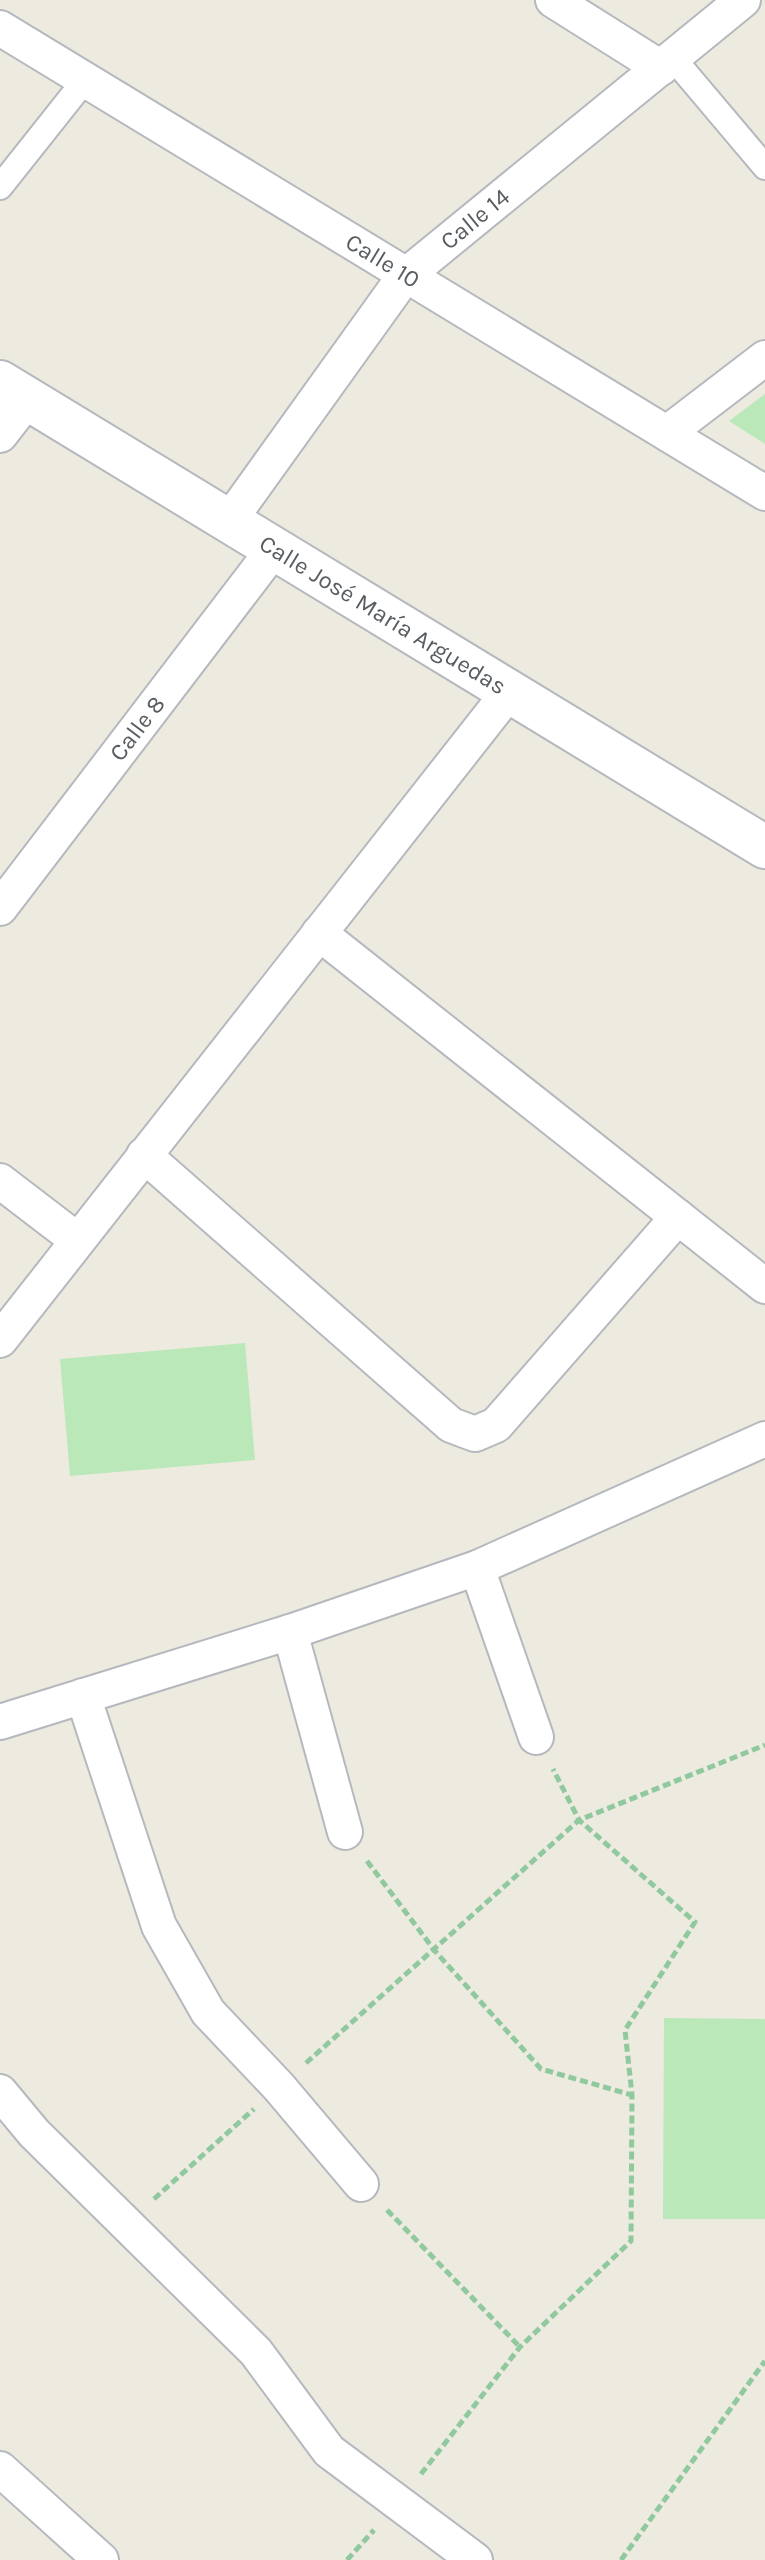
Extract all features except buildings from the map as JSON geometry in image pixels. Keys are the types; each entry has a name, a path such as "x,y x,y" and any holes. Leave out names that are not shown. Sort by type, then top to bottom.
{"street":[{"path":"553,0 667,63 765,167"},
{"name":"Calle 14","path":"229,521 404,277 743,0"},
{"name":"Calle 10","path":"0,28 404,277 460,304 765,493"},
{"path":"0,187 85,80"},
{"path":"667,433 765,358"},
{"path":"0,435 14,391"},
{"name":"Calle José María Arguedas","path":"14,391 765,847"},
{"name":"Calle 8","path":"0,908 274,549"},
{"path":"0,1340 509,692"},
{"path":"319,933 765,1286"},
{"path":"144,1155 451,1425 475,1434 496,1425 678,1217"},
{"path":"0,1181 77,1240"},
{"path":"0,1722 290,1632 477,1568 765,1439"},
{"path":"477,1568 536,1737"},
{"path":"290,1632 345,1832"},
{"path":"83,1696 159,1926 208,2012 279,2087 361,2184"},
{"path":"0,2092 34,2133 256,2352 329,2451 475,2560"},
{"path":"0,2469 101,2560"}],"path":[{"path":"398,2503 520,2347 631,2241 632,2095 625,2030 695,1922 579,1820 536,1737"},
{"path":"126,2223 579,1820 765,1745"},
{"path":"345,1832 435,1951 541,2069 632,2095"},
{"path":"361,2184 520,2347"},
{"path":"621,2560 765,2361"}],"green space":[{"path":"765,394 765,444 729,421"},
{"path":"245,1343 255,1460 70,1476 60,1359"},
{"path":"664,2018 765,2019 765,2219 663,2219"}]}
